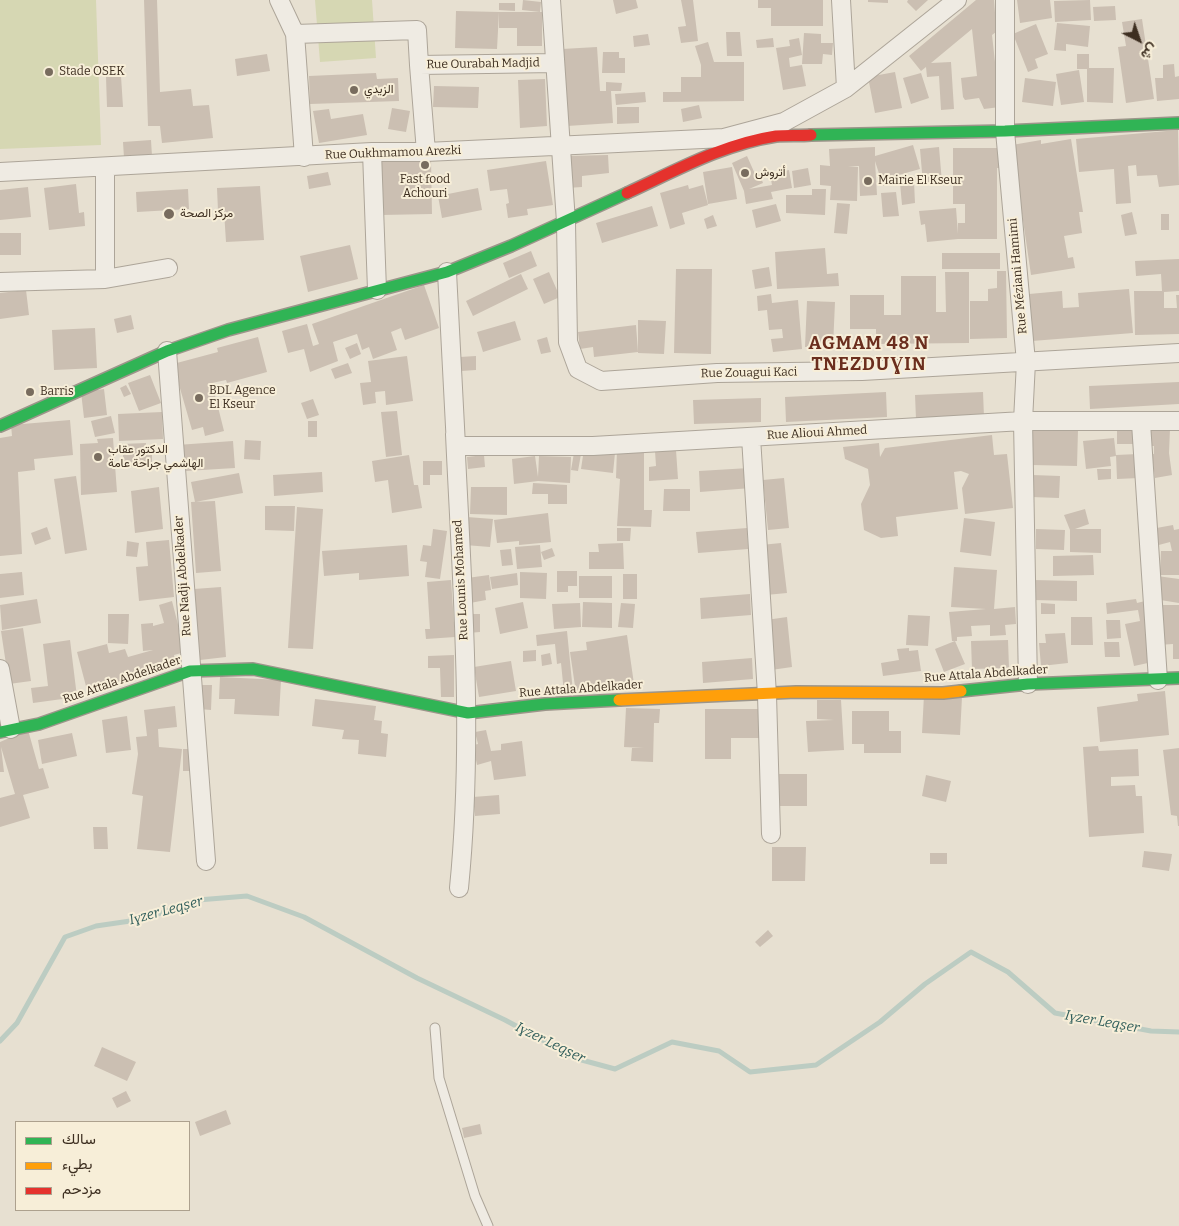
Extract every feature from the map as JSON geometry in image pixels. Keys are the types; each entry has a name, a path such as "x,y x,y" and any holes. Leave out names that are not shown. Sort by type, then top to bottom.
{"main road":[{"path":"0,426 167,351 228,330 447,272 566,222 707,156 740,144 777,136 1004,131 1179,123"},
{"name":"Rue Attala Abdelkader","path":"6,730 39,724 190,671 253,669 468,713 545,704 681,697 767,695 796,692 943,693 1028,684 1179,678"}],"street":[{"path":"279,0 296,34 304,157"},
{"name":"Rue Zouagui Kaci","path":"551,0 566,222 568,342 578,369 601,381 717,373 862,371 1179,353"},
{"path":"841,0 846,88"},
{"name":"Rue Oukhmamou Arezki","path":"0,172 372,152 426,152 562,144 724,138 784,122 846,88 957,0"},
{"name":"Rue Méziani Hamimi","path":"1005,0 1004,131 1026,362 1023,421 1028,684"},
{"name":"Rue Ourabah Madjid","path":"296,34 417,30 419,65 554,63"},
{"path":"419,65 426,152"},
{"path":"372,152 377,290"},
{"path":"105,167 105,279"},
{"path":"0,282 105,279 168,268"},
{"name":"Rue Alioui Ahmed","path":"447,272 456,446 593,446 1023,421 1141,423 1179,421"},
{"name":"Rue Lounis Mohamed","path":"447,272 468,713 464,821 459,888"},
{"name":"Rue Nadji Abdelkader","path":"167,351 206,861"},
{"path":"1141,423 1158,680"},
{"path":"751,437 767,695 771,834"},
{"path":"0,669 6,730"}],"lane":[{"path":"435,1028 439,1078 475,1196 488,1226"}],"green space":[{"name":"Stade OSEK","path":"0,0 96,0 101,145 0,149"},
{"path":"315,0 372,0 376,58 320,62"}],"building":[{"path":"144,0 157,0 160,92 191,89 193,106 209,105 213,138 162,143 160,126 148,126"},
{"path":"523,0 541,2 540,12 522,10"},
{"path":"613,0 636,0 638,8 616,14"},
{"path":"681,0 693,0 698,41 681,43 678,27 686,26"},
{"path":"758,0 823,0 823,26 771,26 771,8 758,8"},
{"path":"868,0 888,0 888,3 868,2"},
{"path":"908,0 928,0 916,11 907,2"},
{"path":"976,0 994,0 996,25 1000,29 992,35 1000,107 984,109 979,98 965,100 963,97 961,78 977,76 972,29 931,63 951,62 954,109 941,110 939,76 927,77 926,67 921,71 909,56"},
{"path":"1017,0 1050,0 1052,18 1020,23"},
{"path":"1090,0 1091,20 1055,22 1054,1"},
{"path":"499,3 515,3 515,11 499,10"},
{"path":"1115,6 1116,20 1094,21 1093,7"},
{"path":"456,11 499,12 497,49 455,48"},
{"path":"499,12 542,12 542,46 517,46 517,28 499,28"},
{"path":"1142,19 1154,99 1126,103 1118,47 1126,46 1122,22"},
{"path":"1057,23 1090,26 1088,47 1066,44 1066,51 1054,50"},
{"path":"1036,24 1048,54 1035,59 1038,68 1028,72 1013,34"},
{"path":"726,32 740,32 742,56 727,56"},
{"path":"804,33 821,34 821,43 833,43 832,55 823,54 822,64 802,64"},
{"path":"648,34 650,45 634,47 633,36"},
{"path":"773,38 774,47 757,48 756,40"},
{"path":"799,38 802,55 789,58 790,67 802,65 806,86 783,90 776,48 790,46 789,40"},
{"path":"708,42 714,62 744,62 744,101 663,102 663,92 681,92 681,77 701,77 701,65 695,46"},
{"path":"597,47 600,91 606,91 606,82 622,83 621,91 611,91 613,123 567,126 562,49"},
{"path":"603,52 619,52 619,58 625,58 625,73 602,73"},
{"path":"267,54 270,71 237,76 235,59"},
{"path":"1077,54 1089,54 1089,68 1114,68 1113,103 1087,102 1087,69 1077,69"},
{"path":"1174,64 1175,77 1179,76 1179,99 1157,101 1155,78 1163,78 1163,65"},
{"path":"1079,70 1084,102 1061,105 1056,74"},
{"path":"895,72 902,108 875,113 868,77"},
{"name":"الزيدي","path":"376,73 377,79 398,78 399,101 310,104 309,76"},
{"path":"921,73 929,98 911,104 903,78"},
{"path":"121,76 123,107 107,107 106,77"},
{"path":"1025,78 1056,82 1053,106 1022,102"},
{"path":"545,79 547,126 520,128 518,80"},
{"path":"434,86 479,87 478,108 433,107"},
{"path":"645,92 646,102 616,105 615,94"},
{"path":"699,105 702,118 683,122 681,109"},
{"path":"617,107 639,107 639,123 617,124"},
{"path":"392,108 410,111 406,132 388,129"},
{"path":"329,109 331,119 363,114 367,135 319,143 313,111"},
{"path":"1178,130 1179,185 1159,187 1157,175 1137,176 1136,165 1128,166 1131,203 1116,204 1114,169 1079,172 1076,139"},
{"path":"1071,139 1083,212 1079,212 1082,233 1064,236 1068,258 1073,257 1075,268 1031,275 1012,145 1041,140 1041,144"},
{"path":"151,140 152,156 124,158 123,142"},
{"path":"913,145 920,169 895,176 897,182 883,186 875,161 877,195 860,196 859,166 848,166 858,167 857,201 830,200 831,186 820,185 820,165 830,166 829,149 875,147 875,156"},
{"path":"939,147 942,183 923,184 920,149"},
{"path":"953,148 1002,148 1002,168 997,168 997,239 958,239 927,242 925,224 921,225 919,211 956,208 958,234 958,223 965,223 965,204 953,204"},
{"path":"608,155 609,173 582,176 582,187 567,188 566,156"},
{"path":"747,156 755,174 759,172 763,183 749,189 772,185 770,174 789,170 792,188 771,192 773,199 746,204 744,191 732,163"},
{"path":"431,159 432,214 381,215 380,161"},
{"path":"546,161 553,205 527,209 528,215 508,218 506,204 509,203 507,189 490,191 487,170"},
{"path":"732,167 737,199 708,204 703,172"},
{"path":"808,168 811,185 794,188 792,171"},
{"path":"328,172 331,185 309,189 307,176"},
{"path":"914,182 915,203 902,205 900,183"},
{"path":"76,184 79,213 84,212 85,226 49,230 44,188"},
{"path":"688,185 689,189 703,185 708,205 682,213 685,224 670,229 660,193"},
{"path":"260,186 264,240 226,242 224,211 218,211 217,188"},
{"path":"28,187 31,217 0,220 0,190"},
{"path":"478,188 482,210 442,218 438,196"},
{"path":"188,189 189,209 137,212 136,192"},
{"path":"812,189 826,189 825,215 786,213 786,195 812,195"},
{"path":"896,192 899,216 883,217 881,193"},
{"path":"837,203 850,204 847,234 834,233"},
{"path":"776,204 781,221 756,228 752,210"},
{"path":"652,206 658,226 602,243 596,223"},
{"path":"1132,212 1137,234 1125,236 1121,215"},
{"path":"1161,214 1169,214 1169,230 1161,230"},
{"path":"713,215 717,226 707,229 704,219"},
{"path":"0,233 21,233 21,255 0,255"},
{"path":"350,245 358,279 308,292 300,256"},
{"path":"825,248 827,274 838,273 839,286 777,289 775,252"},
{"path":"531,251 537,266 509,278 503,263"},
{"path":"942,253 1000,253 1000,269 942,269"},
{"path":"1179,259 1179,291 1164,292 1164,308 1177,308 1176,295 1179,295 1179,334 1135,335 1134,291 1162,291 1161,274 1136,276 1135,261"},
{"path":"769,267 772,286 755,289 752,270"},
{"path":"676,269 712,269 711,354 674,353"},
{"path":"997,271 1006,271 1007,338 970,339 970,301 988,301 988,289 997,288"},
{"path":"549,272 560,297 544,304 533,279"},
{"path":"945,272 969,272 969,343 876,344 876,329 850,329 850,295 884,295 884,315 901,315 901,276 936,276 936,312 946,312"},
{"path":"521,274 528,289 473,316 466,301"},
{"path":"424,285 439,328 405,340 401,328 391,332 397,350 373,359 369,347 362,350 357,334 333,342 338,361 310,372 304,349 288,353 282,331 307,324 313,346 319,344 312,324"},
{"path":"1129,289 1133,333 1032,341 1029,294 1062,291 1063,308 1079,307 1078,293"},
{"path":"26,290 29,315 0,319 0,293"},
{"path":"771,294 772,303 798,300 802,349 773,352 771,339 783,338 782,329 769,330 767,310 758,311 757,296"},
{"path":"807,301 835,302 833,347 805,347"},
{"path":"131,315 134,329 117,333 114,319"},
{"path":"638,320 666,321 664,354 638,353"},
{"path":"515,321 521,340 483,352 477,332"},
{"path":"636,325 638,352 594,357 593,347 580,349 578,332"},
{"path":"95,328 97,368 54,370 52,330"},
{"name":"BDL Agence El Kseur","path":"258,337 267,372 227,383 226,380 212,383 224,431 205,436 203,427 192,430 173,364 218,352 217,348"},
{"path":"547,337 551,352 541,354 537,340"},
{"path":"357,343 361,354 350,359 345,348"},
{"path":"407,356 413,401 386,405 385,391 375,392 376,403 363,405 360,383 371,382 368,361"},
{"path":"476,356 476,370 461,371 460,357"},
{"path":"348,363 352,373 335,379 331,369"},
{"path":"150,375 161,403 139,411 128,383"},
{"path":"1179,382 1179,404 1090,409 1089,386"},
{"path":"126,385 131,394 124,397 120,388"},
{"path":"104,389 107,415 84,418 81,392"},
{"path":"886,392 887,417 786,422 785,397"},
{"path":"983,392 984,417 916,419 915,395"},
{"path":"761,398 761,422 694,424 693,400"},
{"path":"313,399 319,415 307,419 301,403"},
{"path":"397,411 402,455 386,457 381,412"},
{"path":"162,412 163,439 119,441 118,414"},
{"path":"111,416 115,433 95,437 91,421"},
{"path":"70,420 73,455 34,459 35,470 18,472 22,554 0,556 0,438 12,436 11,425"},
{"path":"308,421 317,421 317,437 308,437"},
{"path":"1117,428 1137,428 1137,444 1117,444"},
{"path":"1033,429 1078,430 1077,466 1032,465"},
{"path":"1170,429 1169,453 1172,475 1155,478 1153,463 1145,464 1144,455 1154,454 1154,446 1144,446 1144,430"},
{"path":"992,435 994,455 1007,454 1013,508 965,514 962,488 969,474 961,471 954,472 958,509 896,517 898,536 881,538 864,530 861,504 870,485 868,469 845,459 843,447 879,443 880,457 885,448"},
{"name":"الدكتور عقاب الهاشمي جراحة عامة","path":"113,438 117,492 81,495 80,444 98,443 97,439"},
{"path":"1114,438 1116,456 1110,457 1111,466 1086,469 1083,441"},
{"path":"245,440 261,441 260,460 244,459"},
{"path":"233,441 235,468 186,471 185,459 178,460 177,445"},
{"path":"146,443 146,454 152,454 152,465 124,467 122,444"},
{"path":"584,449 615,453 613,473 581,469"},
{"path":"617,449 644,450 644,510 652,510 651,527 617,526 620,479 616,478"},
{"path":"676,450 678,479 649,481 649,467 656,466 655,451"},
{"path":"574,453 581,454 578,471 571,470"},
{"path":"1138,454 1139,478 1117,479 1116,455"},
{"path":"409,455 414,485 418,485 422,508 392,513 388,480 375,482 372,461"},
{"path":"484,455 485,467 468,469 467,457"},
{"path":"535,456 538,477 539,456 571,457 570,483 538,481 514,484 512,459"},
{"path":"423,461 442,461 442,475 430,475 430,485 423,485"},
{"path":"749,468 751,488 700,492 699,471"},
{"path":"1097,469 1111,469 1111,479 1098,480"},
{"path":"322,472 323,492 274,496 273,475"},
{"path":"239,473 243,493 195,502 191,482"},
{"path":"1032,475 1060,476 1059,498 1031,497"},
{"path":"76,476 87,550 65,554 54,479"},
{"path":"784,478 789,528 768,530 763,480"},
{"path":"533,483 567,485 567,504 548,504 548,494 532,494"},
{"path":"159,487 163,529 135,533 131,491"},
{"path":"471,487 507,487 507,515 470,514"},
{"path":"664,489 690,489 690,511 663,511"},
{"path":"215,501 221,571 196,573 191,502"},
{"path":"265,506 295,506 294,531 265,530"},
{"path":"297,507 323,509 313,649 288,648"},
{"path":"1085,509 1089,524 1075,529 1101,529 1101,553 1070,552 1070,530 1064,515"},
{"path":"548,513 551,542 519,545 519,541 497,543 494,520"},
{"path":"467,517 493,519 490,547 465,545"},
{"path":"964,518 995,522 991,556 960,552"},
{"path":"1173,525 1174,530 1179,529 1179,575 1160,575 1161,551 1172,551 1170,542 1155,546 1151,529"},
{"path":"47,527 51,539 35,545 31,533"},
{"path":"617,528 631,528 630,541 617,541"},
{"path":"747,528 748,549 698,553 696,532"},
{"path":"433,529 447,531 440,579 425,577 427,562 420,561 423,545 431,546"},
{"path":"1036,529 1065,530 1064,550 1036,549"},
{"path":"169,540 174,597 139,601 136,567 148,566 146,542"},
{"path":"127,541 139,543 137,557 126,556"},
{"path":"623,543 624,569 589,569 589,552 599,552 598,544"},
{"path":"781,543 787,593 766,595 761,545"},
{"path":"407,545 409,576 359,580 359,573 324,576 322,551"},
{"path":"540,545 542,567 517,569 515,547"},
{"path":"552,548 555,556 544,560 541,552"},
{"path":"511,549 513,565 502,566 500,550"},
{"path":"1093,555 1094,575 1053,576 1053,556"},
{"path":"954,567 997,570 994,609 1015,607 1016,624 1005,625 1006,635 990,636 990,625 971,626 972,636 957,637 957,641 952,641 949,612 986,609 951,607"},
{"path":"557,571 577,571 577,586 568,586 568,592 557,592"},
{"path":"22,572 24,595 0,598 0,574"},
{"path":"520,572 547,573 546,599 520,598"},
{"path":"517,573 518,585 492,589 490,577"},
{"path":"623,574 637,574 637,599 623,599"},
{"path":"489,575 491,590 485,591 486,600 470,603 467,578"},
{"path":"579,576 612,576 612,598 579,598"},
{"path":"1157,576 1179,579 1179,603 1154,599"},
{"path":"451,580 455,637 426,639 425,629 430,629 427,582"},
{"path":"1033,580 1077,581 1077,601 1033,600"},
{"path":"221,587 226,657 200,660 194,589"},
{"path":"750,594 751,615 701,619 700,598"},
{"path":"37,599 41,623 2,630 0,605"},
{"path":"1136,599 1137,603 1145,601 1157,661 1134,666 1125,624 1140,621 1138,610 1107,614 1106,603"},
{"path":"172,601 185,652 174,655 177,666 87,690 77,652 107,644 109,653 125,649 128,657 153,650 143,651 141,624 153,623 153,626 164,623 159,605"},
{"path":"523,602 528,628 500,634 495,608"},
{"path":"583,602 612,603 612,628 582,627"},
{"path":"580,603 581,627 554,629 552,604"},
{"path":"621,603 635,604 633,628 618,627"},
{"path":"1041,603 1055,604 1055,614 1041,614"},
{"path":"1157,605 1179,605 1179,659 1173,659 1173,644 1158,645"},
{"path":"108,614 129,614 128,644 108,643"},
{"path":"467,614 480,614 480,632 468,633"},
{"path":"908,615 930,616 928,646 906,645"},
{"path":"787,617 792,667 771,670 766,620"},
{"path":"1071,617 1092,617 1093,645 1071,645"},
{"path":"1106,620 1120,620 1121,638 1107,639"},
{"path":"23,628 31,681 9,684 1,631"},
{"path":"567,631 573,692 564,693 561,663 557,664 555,644 537,646 536,635"},
{"path":"1065,633 1068,663 1041,666 1039,643 1046,643 1045,634"},
{"path":"627,635 634,684 576,693 570,652 587,650 586,642"},
{"path":"70,640 77,697 33,703 31,688 48,686 43,644"},
{"path":"1008,640 1009,668 972,669 971,641"},
{"path":"955,641 965,664 944,672 935,649"},
{"path":"1104,642 1119,642 1120,657 1105,657"},
{"path":"909,648 909,651 918,650 921,671 883,676 881,663 899,660 897,649"},
{"path":"536,650 536,661 523,662 523,651"},
{"path":"550,653 552,664 542,666 541,655"},
{"path":"454,655 454,697 441,697 440,668 428,668 428,656"},
{"path":"752,658 753,679 703,683 702,662"},
{"path":"511,661 516,691 479,697 474,667"},
{"path":"220,677 281,680 279,716 234,714 235,699 219,699"},
{"path":"199,685 212,685 211,710 199,709"},
{"path":"1165,691 1169,735 1100,742 1097,707 1138,701 1137,694"},
{"path":"924,695 962,697 960,735 922,733"},
{"path":"315,699 376,706 374,720 382,721 381,733 388,734 386,757 358,754 359,740 342,739 344,730 312,726"},
{"path":"817,700 841,700 844,750 808,752 806,721 834,720 817,719"},
{"path":"175,706 177,727 158,729 159,747 182,749 170,852 137,849 143,796 132,794 138,754 136,737 147,736 144,710"},
{"path":"626,708 660,709 659,723 654,723 653,762 631,761 632,748 644,748 624,747"},
{"path":"705,709 760,709 760,738 731,738 731,759 705,759"},
{"path":"852,711 889,711 889,731 901,731 901,753 864,753 864,744 852,744"},
{"path":"127,716 131,750 106,753 102,720"},
{"path":"28,730 39,769 43,768 49,788 23,795 30,818 0,827 0,798 15,794 1,747 4,772 0,772 0,742"},
{"path":"486,730 491,751 501,750 501,744 522,741 526,776 494,780 491,761 477,765 473,745 478,744 475,732"},
{"path":"72,733 77,756 42,764 38,740"},
{"path":"1098,746 1099,751 1138,749 1139,776 1111,777 1111,786 1135,785 1136,796 1142,796 1144,833 1089,837 1083,747"},
{"path":"1179,748 1178,826 1177,816 1171,815 1163,750"},
{"path":"183,749 194,749 194,771 183,771"},
{"path":"775,774 807,774 807,806 774,806"},
{"path":"926,775 951,781 946,802 922,796"},
{"path":"499,795 500,814 475,816 473,797"},
{"path":"93,827 107,827 108,849 94,849"},
{"path":"772,847 806,847 805,881 772,881"},
{"path":"1144,851 1172,854 1169,871 1142,867"},
{"path":"930,853 947,853 947,864 930,864"},
{"path":"768,930 773,936 760,947 755,942"},
{"path":"102,1047 136,1062 127,1081 94,1066"},
{"path":"126,1091 131,1101 117,1108 112,1098"},
{"path":"226,1110 231,1124 200,1136 195,1122"},
{"path":"480,1124 482,1134 464,1138 462,1128"}],"waterway":[{"name":"Iɣzer Leqṣer","path":"0,1041 17,1023 65,937 96,926 144,919 198,900 247,896 304,917 417,978 505,1020 578,1059 615,1069 672,1042 719,1051 750,1072 816,1065 880,1022 925,984 971,952 1008,972 1055,1013 1151,1031 1179,1032"}],"traffic: fast":[{"path":"811,135 1005,131 1179,123"},
{"path":"0,426 167,351 228,330 447,272 511,246 627,193"},
{"path":"0,732 39,724 190,671 253,669 468,713 545,704 619,700"},
{"path":"961,691 1028,684 1179,678"}],"traffic: slow":[{"path":"619,700 796,692 943,693 961,691"}],"traffic: jam":[{"path":"627,193 700,159 737,145 776,136 811,135"}],"place":[{"name":"Stade OSEK","path":"49,72"},
{"name":"الزيدي","path":"354,90"},
{"name":"Fast food Achouri","path":"425,165"},
{"name":"أتروش","path":"745,173"},
{"name":"Mairie El Kseur","path":"868,181"},
{"name":"مركز الصحة","path":"169,214"},
{"name":"Barris","path":"30,392"},
{"name":"BDL Agence El Kseur","path":"199,398"},
{"name":"الدكتور عقاب الهاشمي جراحة عامة","path":"98,457"}],"district":[{"name":"AGMAM 48 N TNEZDUƔIN","path":"869,354"}]}
